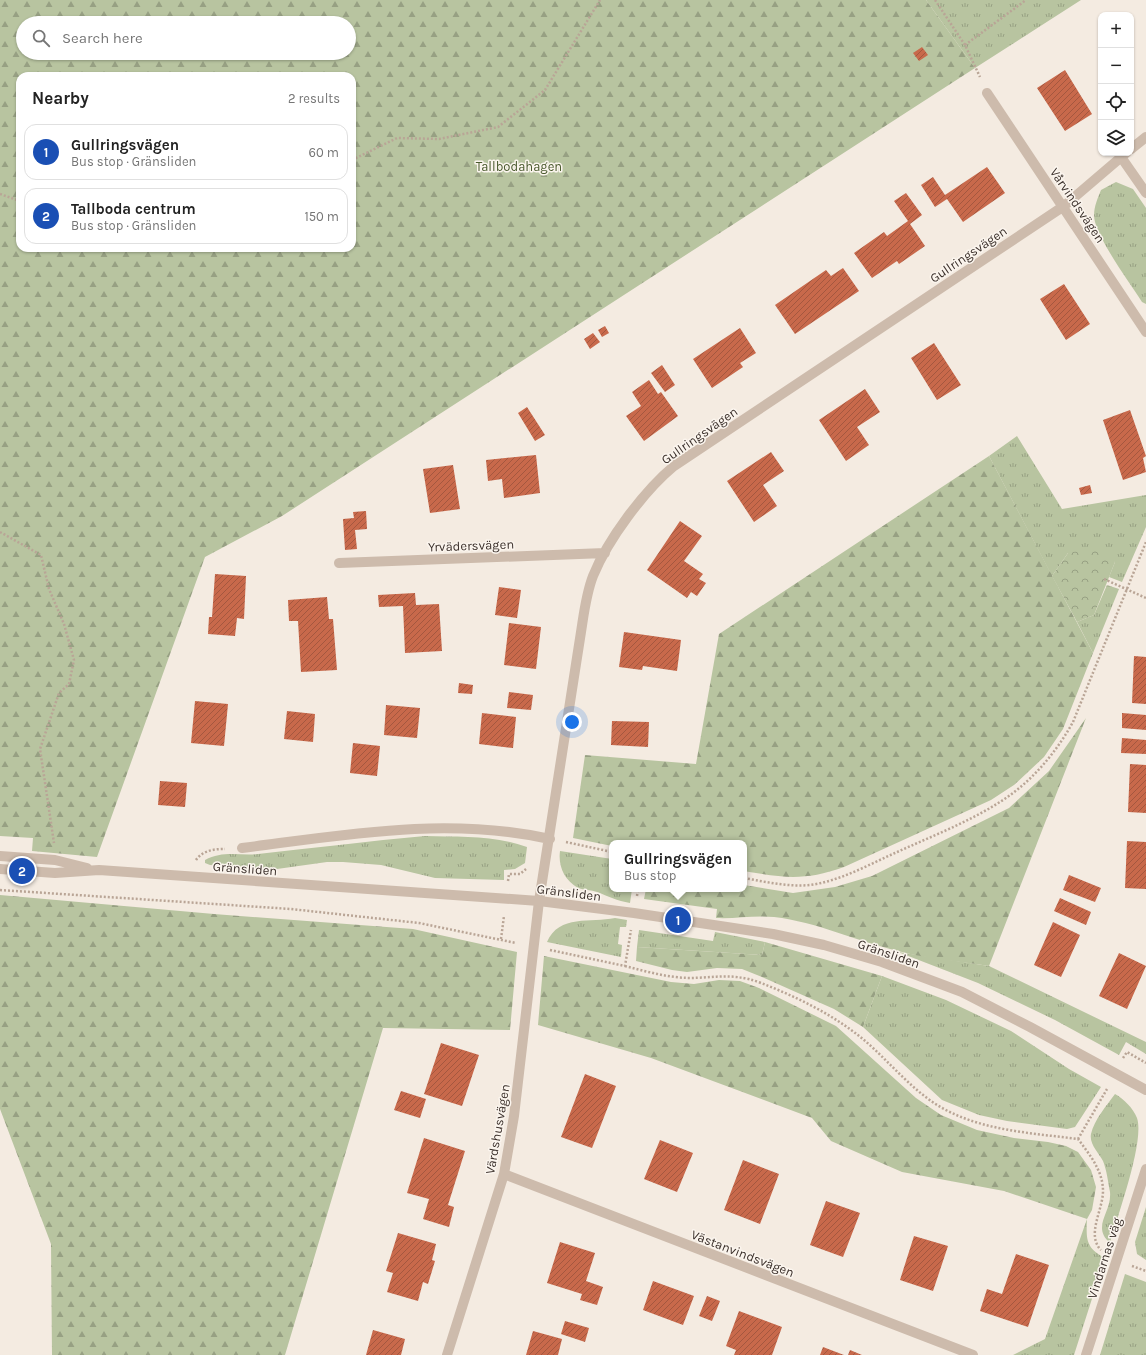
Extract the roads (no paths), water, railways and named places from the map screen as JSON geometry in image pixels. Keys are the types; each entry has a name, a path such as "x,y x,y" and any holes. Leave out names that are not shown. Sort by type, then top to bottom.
{"street":[{"name":"Vårvindsvägen","path":"987,93 1064,206 1146,332"},
{"path":"1134,147 1146,137"},
{"name":"Gullringsvägen","path":"539,901 550,839 586,599 594,575 605,553 645,495 659,479 674,466 1064,206 1123,156"},
{"name":"Gullringsvägen","path":"1125,156 1146,193"},
{"name":"Yrvädersvägen","path":"339,563 605,553"},
{"name":"Gränsliden","path":"242,848 403,828 456,827 512,832 550,839"},
{"name":"Gränsliden","path":"0,856 55,860 99,870"},
{"name":"Gränsliden","path":"0,869 55,873 99,870 539,901 634,913 772,934 882,962 962,992 1146,1090"},
{"name":"Värdshusvägen","path":"447,1355 504,1174 514,1116 539,901"},
{"name":"Vindarnas väg","path":"1086,1355 1146,1169"},
{"name":"Västanvindsvägen","path":"504,1174 973,1355"}],"place":[{"name":"Tallboda centrum","path":"22,871"},
{"name":"Gullringsvägen","path":"678,920"}],"park label":[{"name":"Tallbodahagen","path":"519,166"}]}
